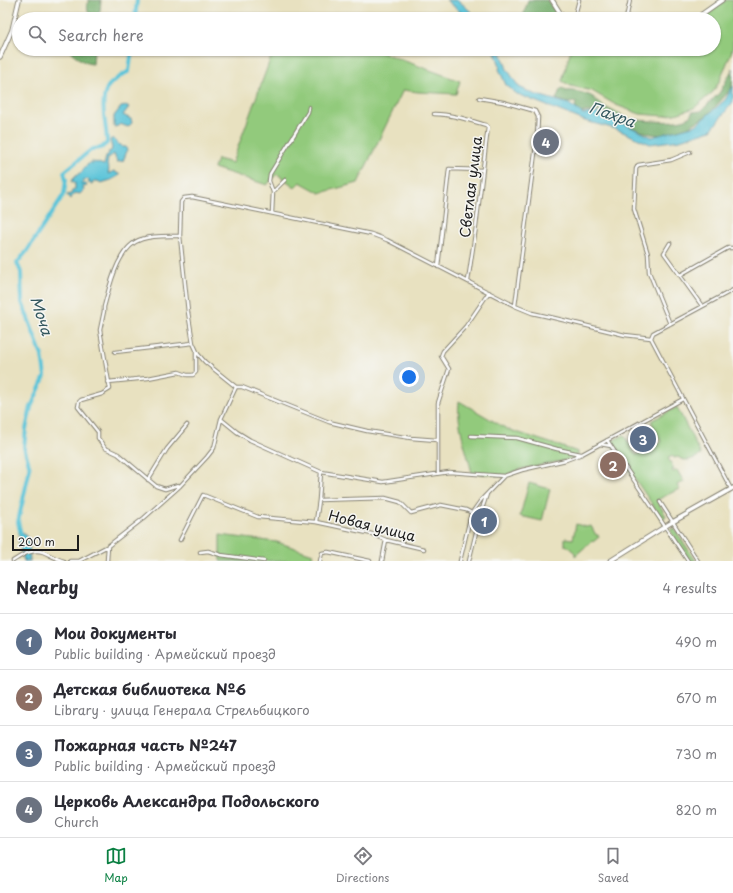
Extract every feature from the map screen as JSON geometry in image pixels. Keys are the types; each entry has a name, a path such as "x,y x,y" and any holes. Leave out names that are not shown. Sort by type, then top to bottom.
{"main road":[{"path":"16,12 18,0"},
{"path":"552,0 560,12"},
{"path":"704,12 722,0"},
{"path":"0,57 12,30"},
{"path":"610,561 673,522 732,490"}],"street":[{"path":"576,12 579,0"},
{"path":"627,12 630,0"},
{"path":"479,98 503,102 535,111 538,117 537,138 515,306"},
{"path":"272,213 273,192 269,181 270,174 308,112 309,107"},
{"name":"Светлая улица","path":"434,114 461,118 486,125 488,127 468,281"},
{"path":"670,324 649,272 648,254 634,209 636,169 638,165 671,160 690,152"},
{"path":"438,266 449,169 483,170"},
{"path":"273,192 285,180"},
{"path":"437,440 412,438 339,424 301,411 242,387 236,387 205,362 196,350 193,343 187,306 180,236 181,202 184,198 192,197 371,234 387,240 515,306 532,313 625,335 651,338"},
{"path":"180,236 142,239 135,242 117,265 106,298 100,330 110,389 102,394 81,400 78,407 98,432 98,438 105,448 118,454 156,486 162,488 180,486"},
{"path":"670,243 666,247 664,253 702,306"},
{"path":"680,275 728,248 733,248"},
{"path":"651,338 653,333 733,290"},
{"path":"438,473 438,403 449,369 441,356 443,350 466,326 489,292"},
{"path":"651,338 732,490"},
{"path":"115,352 193,343"},
{"path":"108,382 148,378 178,372 193,375 196,372 196,350"},
{"path":"70,561 79,560 108,546 144,518 180,486 214,448 220,419 236,387"},
{"path":"220,419 232,429 250,440 321,472 383,482 438,473 455,472 504,476 522,470 566,460 582,454 683,399"},
{"path":"148,480 167,449 187,425"},
{"path":"471,436 517,438 582,454"},
{"path":"607,440 688,561"},
{"path":"600,444 611,447"},
{"name":"Новая улица","path":"316,522 321,472"},
{"path":"460,561 472,513 487,493 504,476"},
{"path":"469,561 487,493"},
{"name":"Новая улица","path":"180,540 203,495 258,517 316,522 372,534 386,540 424,549"},
{"path":"319,500 385,498 400,502 411,513 441,506 466,510 472,513"},
{"path":"660,502 698,561"},
{"path":"382,561 386,540"},
{"path":"107,561 108,546"},
{"path":"200,552 208,551 221,555 264,561"},
{"path":"13,561 31,552 41,552 55,560 64,561"},
{"path":"320,561 322,553 328,552 370,561"}],"green space":[{"path":"87,0 101,0 99,12 88,12 87,5 89,2"},
{"path":"528,0 547,0 556,12 524,12"},
{"path":"726,0 733,0 733,48 721,78 713,92 694,108 664,116 640,114 616,105 592,91 571,86 562,81 569,56 721,56 721,12 710,12"},
{"path":"76,56 94,56 93,64 82,61"},
{"path":"271,56 391,56 460,81 456,94 403,90 358,183 320,193 300,182 295,187 277,174 267,185 214,168 217,159 232,163"},
{"path":"733,68 732,88 708,115 688,127 661,135 638,130 599,110 581,113 575,107 576,102 568,103 556,99 562,88 566,91 576,91 593,97 603,106 621,114 626,119 677,121 689,117 692,112 701,111 720,92"},
{"path":"459,401 507,429 578,452 578,455 567,460 521,469 504,476 472,473 460,428 458,410"},
{"path":"677,407 701,455 687,460 678,457 674,458 673,456 668,458 674,469 672,470 673,472 677,470 684,482 677,485 679,489 657,500 666,516 662,519 610,442 624,435 636,455 661,442 651,421"},
{"path":"529,483 550,489 542,521 520,516"},
{"path":"576,524 586,527 591,526 596,535 599,537 593,542 592,541 575,556 575,553 566,545 565,546 565,538 573,539"},
{"path":"674,528 696,561 690,561 670,530"},
{"path":"220,535 277,542 313,554 311,561 220,561"}],"water":[{"path":"446,0 458,0 471,12 461,12"},
{"path":"496,56 502,56 507,69 519,87 534,94 569,104 583,114 600,113 652,137 696,125 725,100 733,86 733,102 711,130 680,140 650,144 616,129 585,121 517,94 506,85 499,69 500,66"},
{"path":"121,107 129,107 123,115 131,119 132,123 128,127 120,124 114,127 114,116"},
{"path":"113,138 122,147 126,147 127,151 123,161 117,162 114,154 108,158 108,174 114,171 120,175 101,183 98,181 92,182 92,184 88,183 90,180 86,179 81,184 85,183 87,186 83,187 84,190 80,194 74,194 70,199 67,195 71,194 75,189 75,183 72,182 73,179 92,161 92,164 95,162 104,165 106,157 109,153 108,152 111,151 112,148 110,140"},
{"path":"21,531 29,539 27,540 30,561 24,561 19,544 19,532"}],"waterway":[{"name":"Моча","path":"136,12 137,0"},
{"name":"Моча","path":"21,535 18,522 30,468 24,447 26,429 31,407 45,376 42,356 22,302 21,272 17,263 27,251 64,194 66,179 64,172 92,149 101,148 107,143 103,108 105,95 107,88 111,83 129,71 131,56"}],"place":[{"name":"Церковь Александра Подольского","path":"546,142"},
{"name":"Пожарная часть №247","path":"643,439"},
{"name":"Детская библиотека №6","path":"613,465"},
{"name":"Мои документы","path":"484,521"}],"water label":[{"name":"Пахра","path":"612,115"}]}
